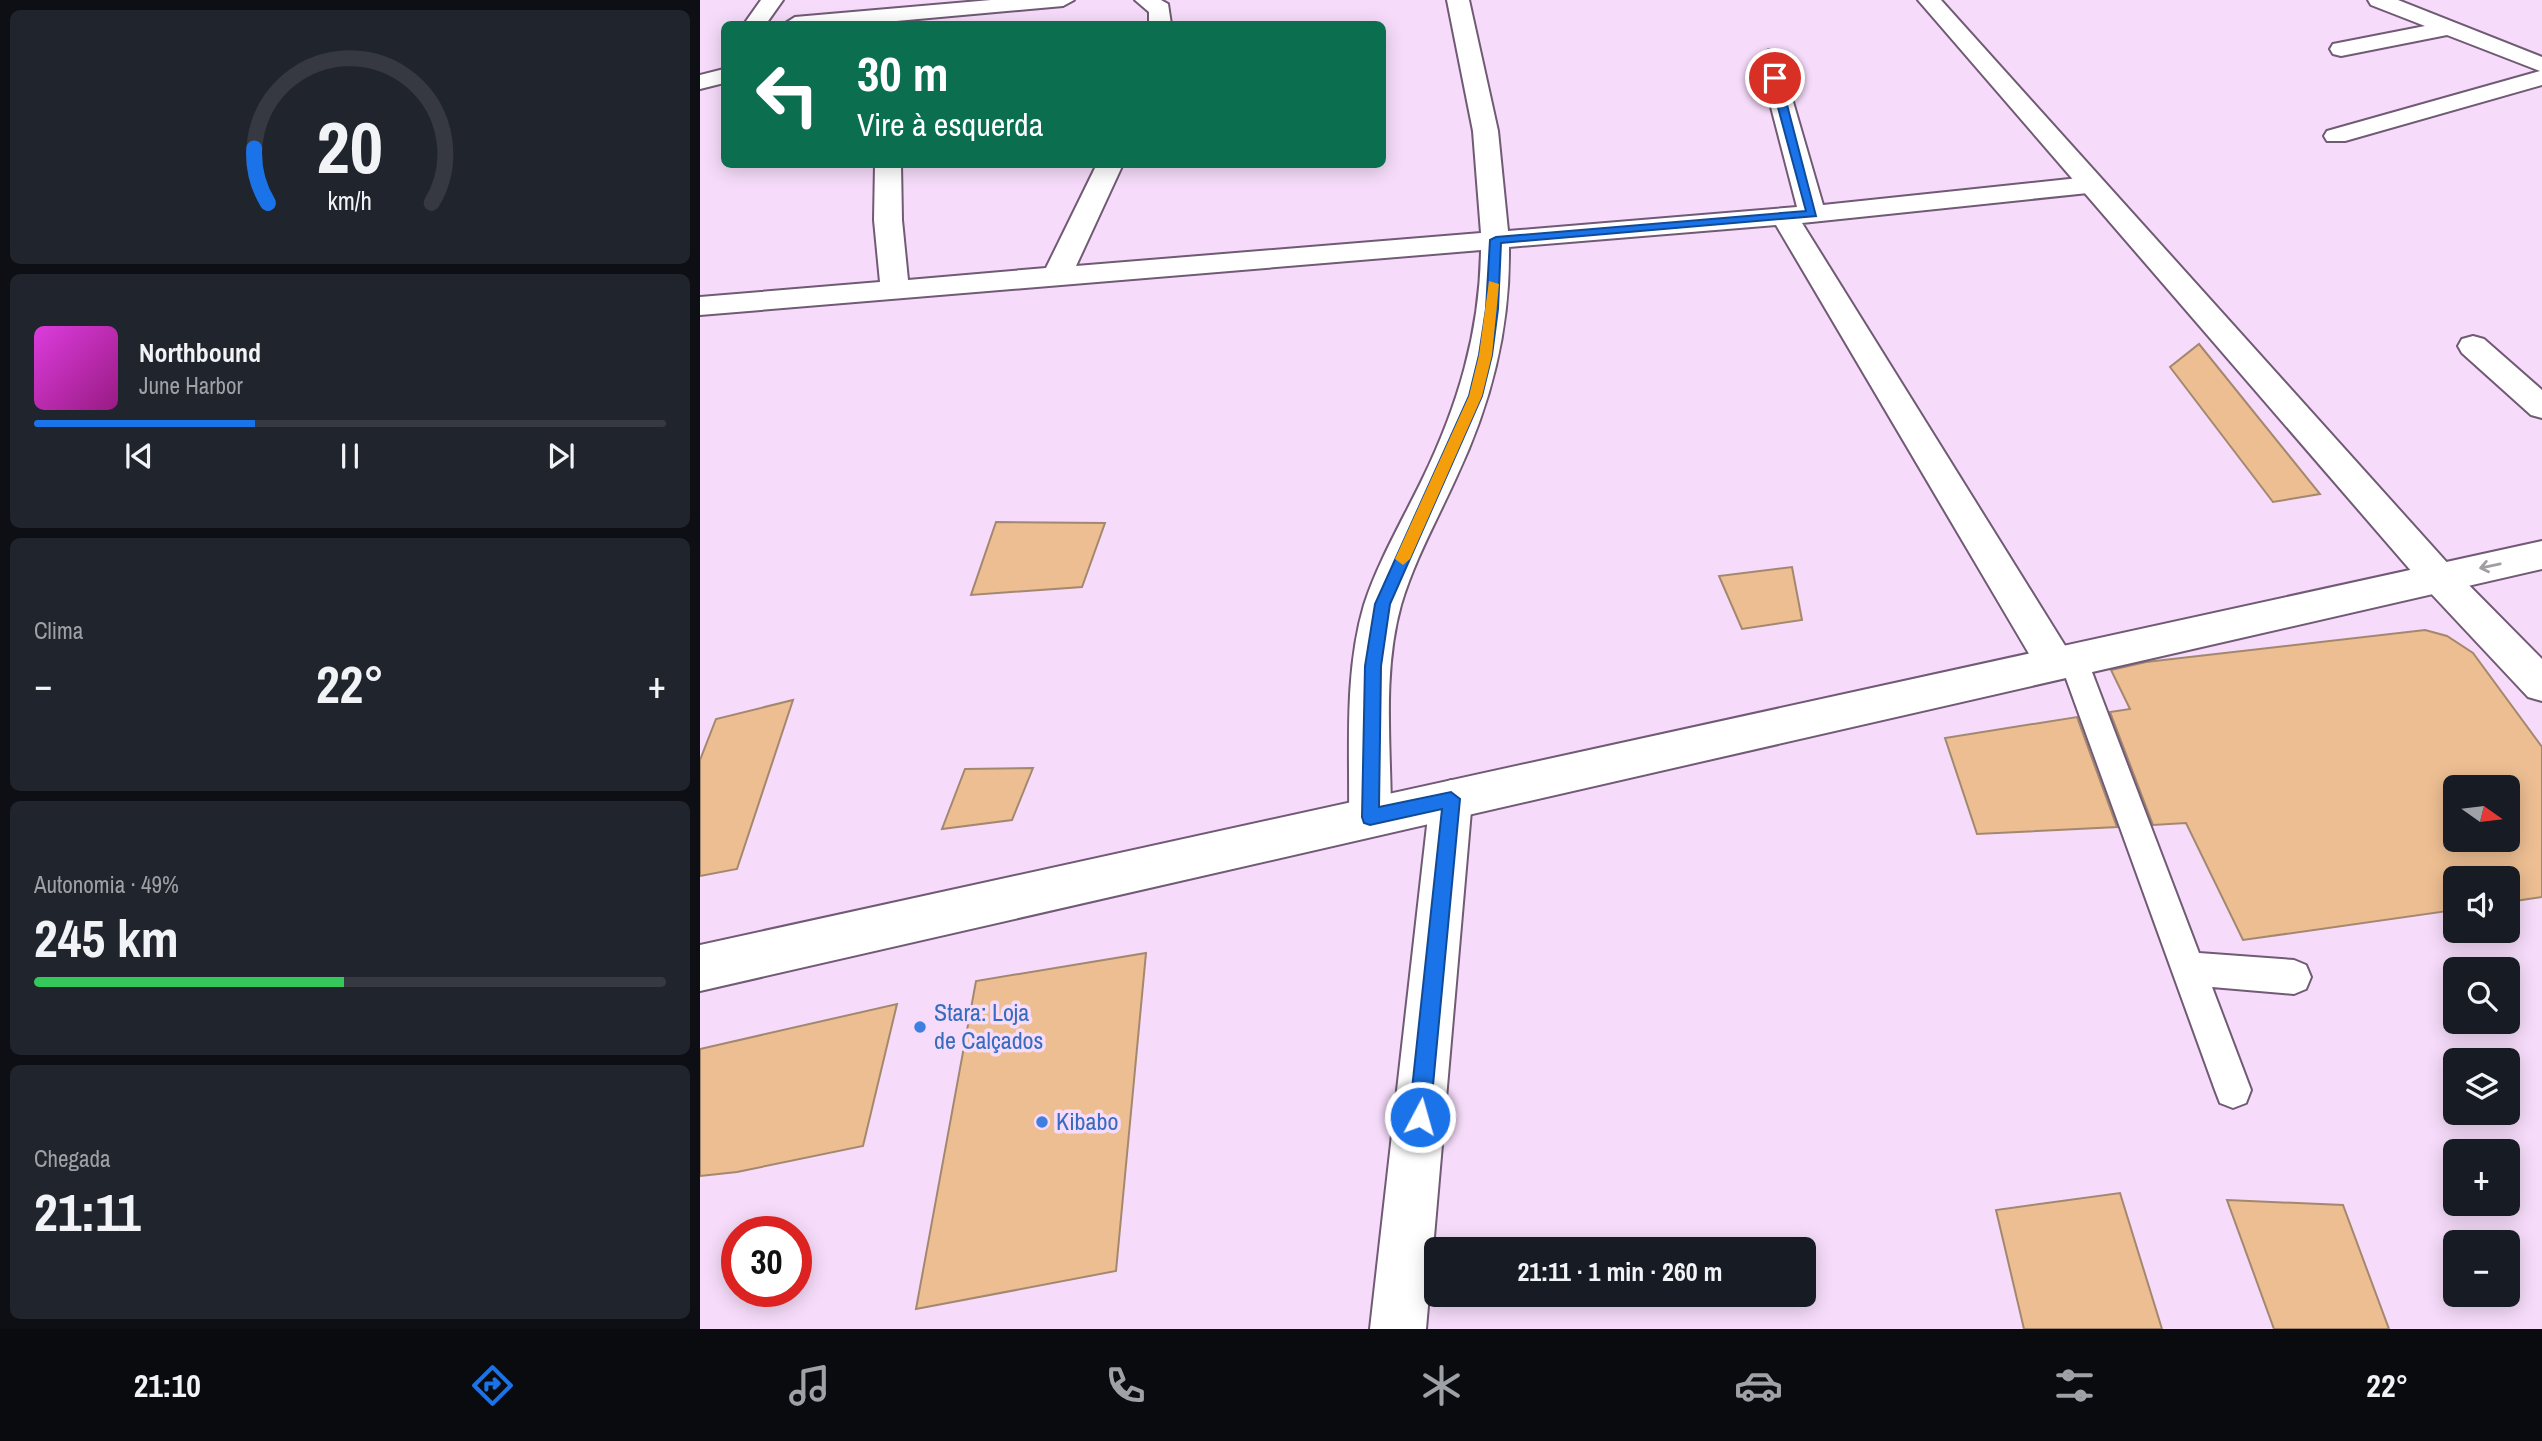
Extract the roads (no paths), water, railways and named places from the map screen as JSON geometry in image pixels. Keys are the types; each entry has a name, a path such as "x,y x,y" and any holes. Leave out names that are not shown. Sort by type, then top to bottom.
{"street":[{"path":"757,21 772,0"},
{"path":"828,21 1063,0"},
{"path":"1146,0 1160,9 1160,21"},
{"path":"1370,817 1373,666 1383,604 1475,396 1486,355 1492,309 1496,240 1476,70 1458,0"},
{"path":"1929,0 2088,184 2438,577 2542,685"},
{"path":"2379,0 2542,65"},
{"path":"2341,49 2448,28"},
{"path":"1769,57 1798,215 2064,661"},
{"path":"700,82 721,77"},
{"path":"2336,136 2542,78"},
{"path":"888,168 888,220 895,288"},
{"path":"1058,274 1108,168"},
{"path":"700,306 1058,274 1798,215 2088,184"},
{"path":"2473,346 2542,407"},
{"path":"700,968 2542,555"},
{"path":"1398,1329 1451,799"}],"lane":[{"path":"2064,661 2190,969 2233,1090"},
{"path":"2190,969 2294,977"}],"place":[{"name":"Stara: Loja de Calçados","path":"920,1027"},
{"name":"Kibabo","path":"1042,1122"}]}
